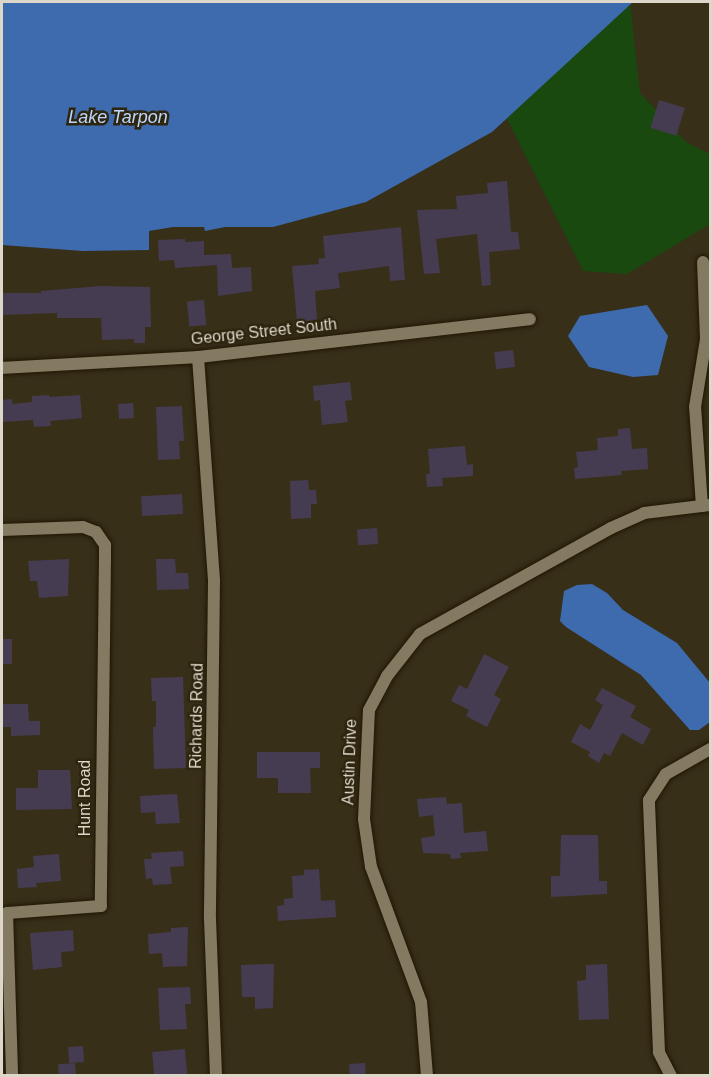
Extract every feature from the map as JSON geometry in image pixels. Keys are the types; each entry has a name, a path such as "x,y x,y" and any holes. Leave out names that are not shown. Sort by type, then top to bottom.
{"street":[{"path":"703,262 706,339 695,407 706,506"},
{"name":"George Street South","path":"2,368 198,357 530,319"},
{"name":"Richards Road","path":"198,357 214,580 210,919 216,1076"},
{"name":"Austin Drive","path":"426,1076 421,1002 371,867 364,819 369,710 387,676 420,634 611,528 644,513 706,506"},
{"name":"Hunt Road","path":"2,530 83,527 96,532 105,545 101,906 7,913 12,1076"},
{"path":"671,1076 659,1052 648,800 666,774 711,749"}],"green space":[{"path":"630,2 640,93 686,142 710,154 710,224 627,274 583,271 501,107"}],"water":[{"name":"Lake Tarpon","path":"2,2 633,2 492,132 366,202 273,227 225,227 205,231 204,227 173,227 149,231 149,250 83,251 2,245"},
{"path":"647,305 668,336 658,375 633,377 589,367 568,336 580,316"},
{"path":"592,584 607,593 623,610 677,643 710,683 710,722 699,730 690,730 641,675 560,621 564,591 577,585"}],"building":[{"path":"659,100 685,108 676,136 651,128"},
{"path":"507,181 511,232 518,232 520,249 489,252 491,285 482,286 477,234 436,239 440,273 424,274 417,210 457,209 456,196 488,193 487,183"},
{"path":"401,227 405,280 390,281 389,266 338,273 340,288 315,291 317,320 297,322 292,266 319,264 318,259 325,258 323,236"},
{"path":"185,239 185,242 204,241 204,255 231,254 232,268 251,267 252,291 218,296 217,265 175,268 174,260 159,261 158,240"},
{"path":"101,286 150,287 151,327 145,327 145,343 134,343 134,339 102,340 101,318 57,318 57,313 2,315 2,293 41,293 41,291"},
{"path":"204,300 206,325 189,326 187,301"},
{"path":"513,350 515,367 496,369 494,352"},
{"path":"350,382 352,400 345,401 348,422 322,425 320,400 314,401 313,386"},
{"path":"49,395 49,397 80,395 82,418 50,421 51,426 34,427 33,420 2,422 2,400 12,399 12,404 32,402 32,396"},
{"path":"133,403 134,418 119,419 118,404"},
{"path":"182,406 184,441 179,441 180,459 158,460 156,407"},
{"path":"630,428 632,449 647,448 648,469 621,471 622,475 575,479 574,468 578,467 576,452 598,450 597,438 618,436 618,429"},
{"path":"465,446 467,465 473,464 473,476 442,478 443,486 427,487 426,474 430,474 428,449"},
{"path":"308,480 309,490 316,490 317,504 311,504 311,518 291,519 290,481"},
{"path":"182,494 183,514 142,516 141,496"},
{"path":"377,528 378,544 358,545 357,529"},
{"path":"69,559 68,596 39,598 37,581 30,581 28,561"},
{"path":"156,559 175,559 176,573 188,573 189,589 157,590"},
{"path":"2,639 12,639 12,664 2,664"},
{"path":"484,654 509,667 494,695 501,699 487,727 466,716 469,710 451,701 459,685 467,689"},
{"path":"183,677 186,768 154,769 153,727 156,727 156,701 152,701 151,678"},
{"path":"602,688 636,706 630,717 651,729 643,745 622,733 610,756 604,753 599,763 588,756 590,752 571,742 580,724 590,730 603,705 595,700"},
{"path":"2,704 28,704 29,721 40,721 40,735 11,736 11,727 2,727"},
{"path":"257,752 320,752 320,768 310,768 311,793 278,793 278,778 257,778"},
{"path":"38,770 70,770 72,809 16,810 16,788 38,788"},
{"path":"177,794 180,823 156,824 155,812 141,813 140,796"},
{"path":"446,797 447,804 462,803 464,833 486,831 488,851 460,853 461,858 451,859 450,854 423,853 421,838 435,836 433,815 419,817 417,799"},
{"path":"561,835 598,835 599,881 607,881 607,894 551,897 551,876 560,876"},
{"path":"183,851 184,866 170,867 172,884 153,885 152,878 146,879 144,859 152,859 151,853"},
{"path":"59,854 61,881 36,883 37,887 18,888 17,869 34,867 33,856"},
{"path":"319,869 321,901 335,900 336,917 278,921 277,906 284,905 284,899 293,898 292,876 304,875 304,870"},
{"path":"188,927 187,966 163,967 162,953 149,954 148,934 171,932 171,928"},
{"path":"73,930 74,951 61,952 62,967 33,970 30,933"},
{"path":"274,964 273,1008 255,1009 255,997 242,997 241,965"},
{"path":"607,964 609,1019 579,1020 577,981 586,980 586,965"},
{"path":"190,987 191,1004 185,1004 187,1029 160,1030 158,988"},
{"path":"83,1046 84,1062 69,1063 68,1047"},
{"path":"185,1049 187,1074 154,1076 152,1052"},
{"path":"75,1063 76,1076 59,1076 58,1064"},
{"path":"365,1063 366,1076 350,1076 349,1064"}]}
